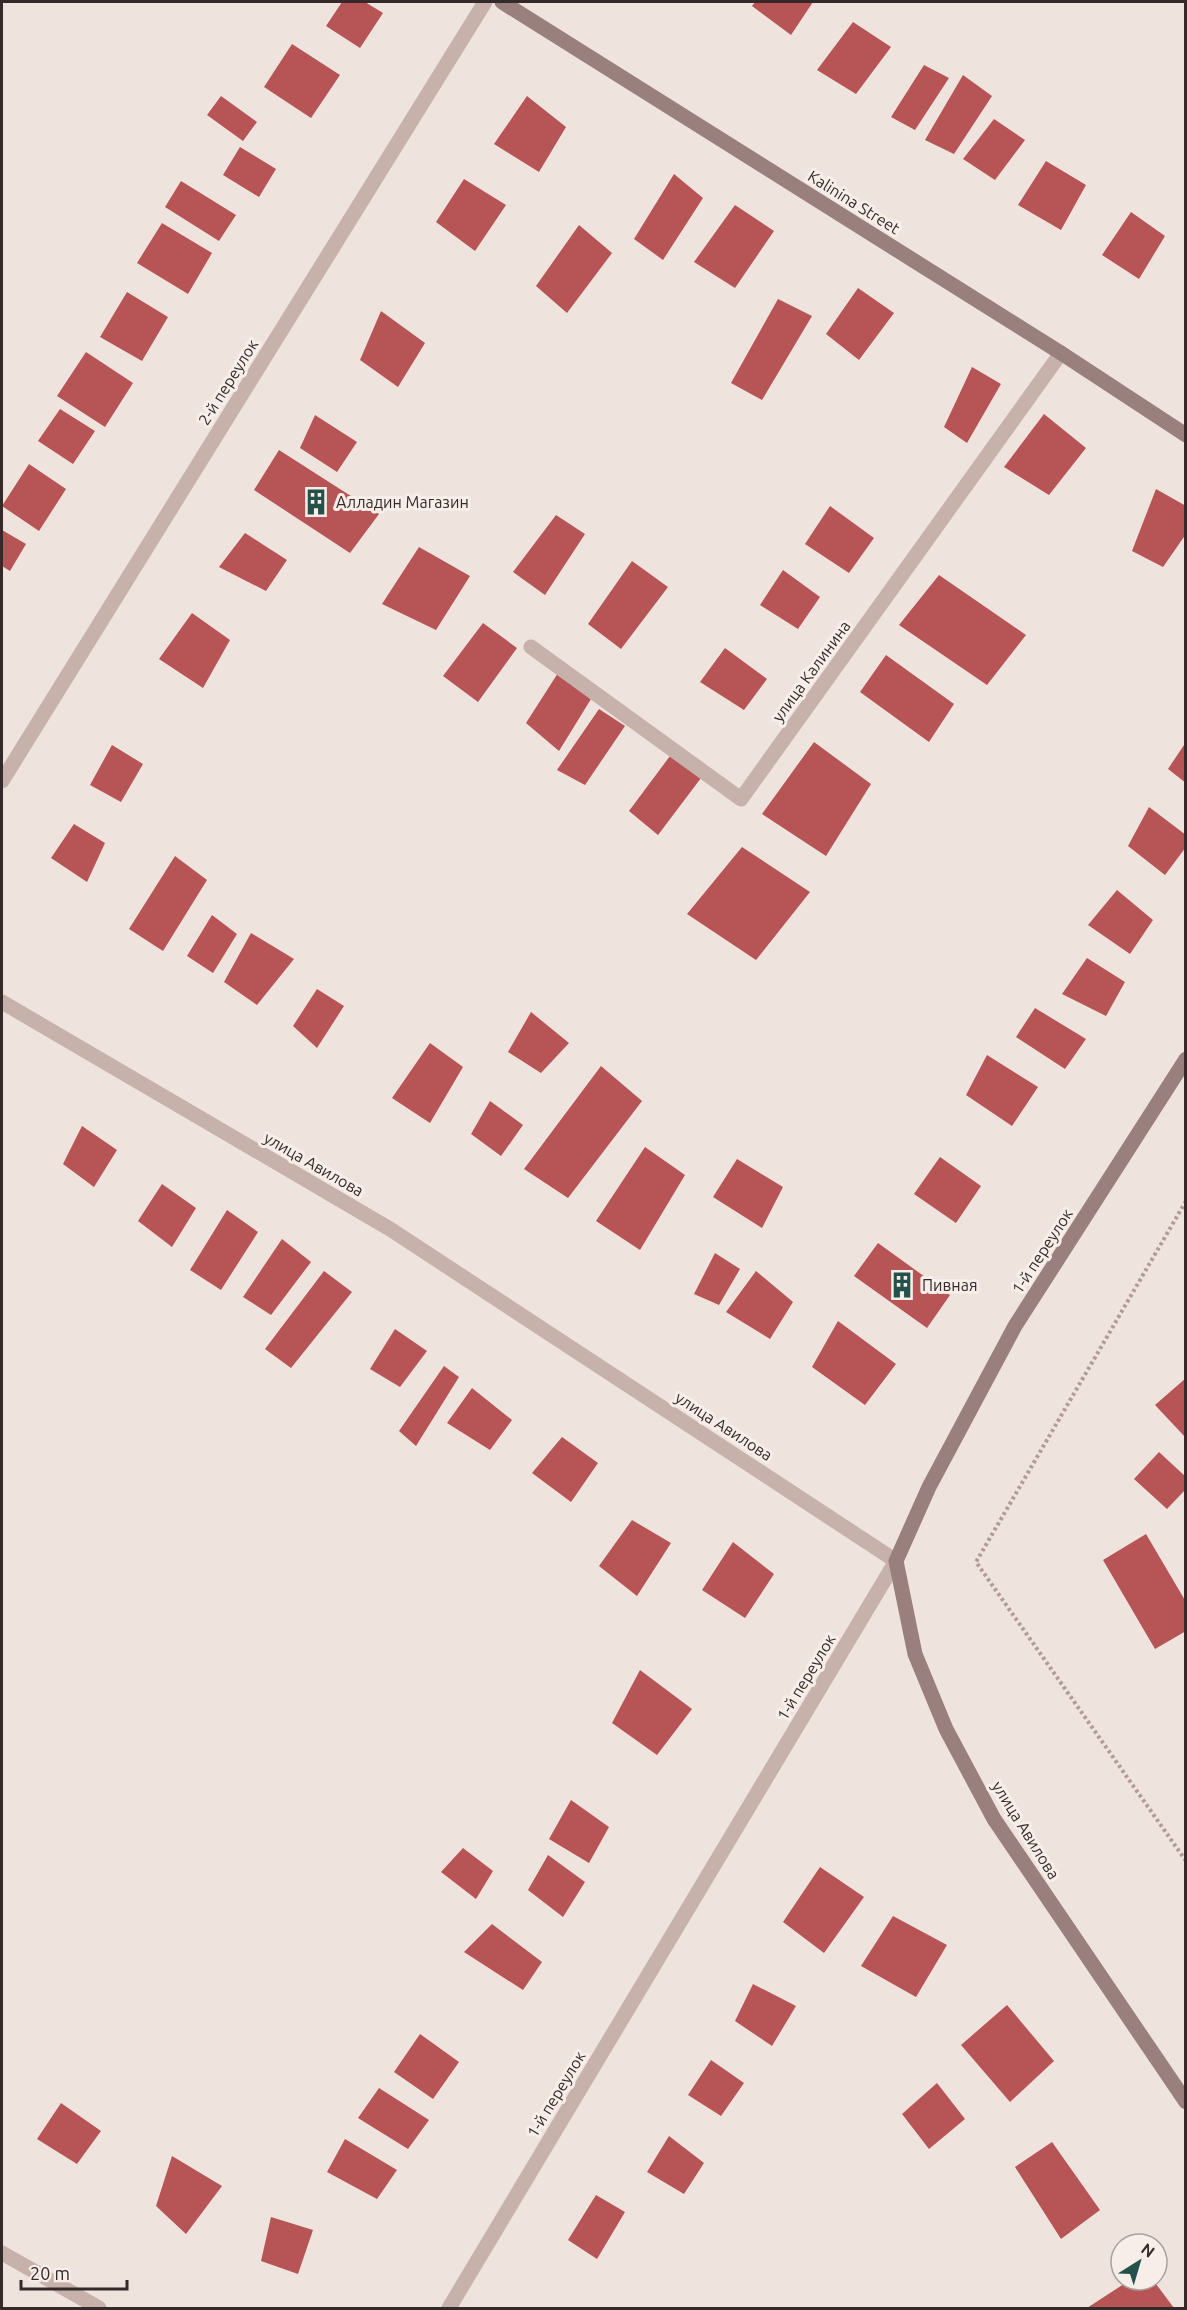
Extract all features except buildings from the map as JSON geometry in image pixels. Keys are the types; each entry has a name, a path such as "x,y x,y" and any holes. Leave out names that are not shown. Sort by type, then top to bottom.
{"main road":[{"name":"Kalinina Street","path":"502,2 1061,353 1185,435"},
{"name":"1-й переулок","path":"896,1561 929,1487 1015,1326 1185,1059"},
{"name":"улица Авилова","path":"896,1561 915,1654 946,1729 994,1819 1185,2102"}],"street":[{"name":"2-й переулок","path":"2,781 485,2"},
{"name":"улица Калинина","path":"531,647 741,799 1061,353"},
{"name":"улица Авилова","path":"2,1002 390,1229 896,1561"},
{"name":"1-й переулок","path":"449,2308 896,1561"},
{"path":"2,2253 99,2308"}],"path":[{"path":"1185,1201 976,1562 1185,1861"}],"place":[{"name":"Алладин Магазин","path":"316,502"},
{"name":"Пивная","path":"902,1285"}]}
